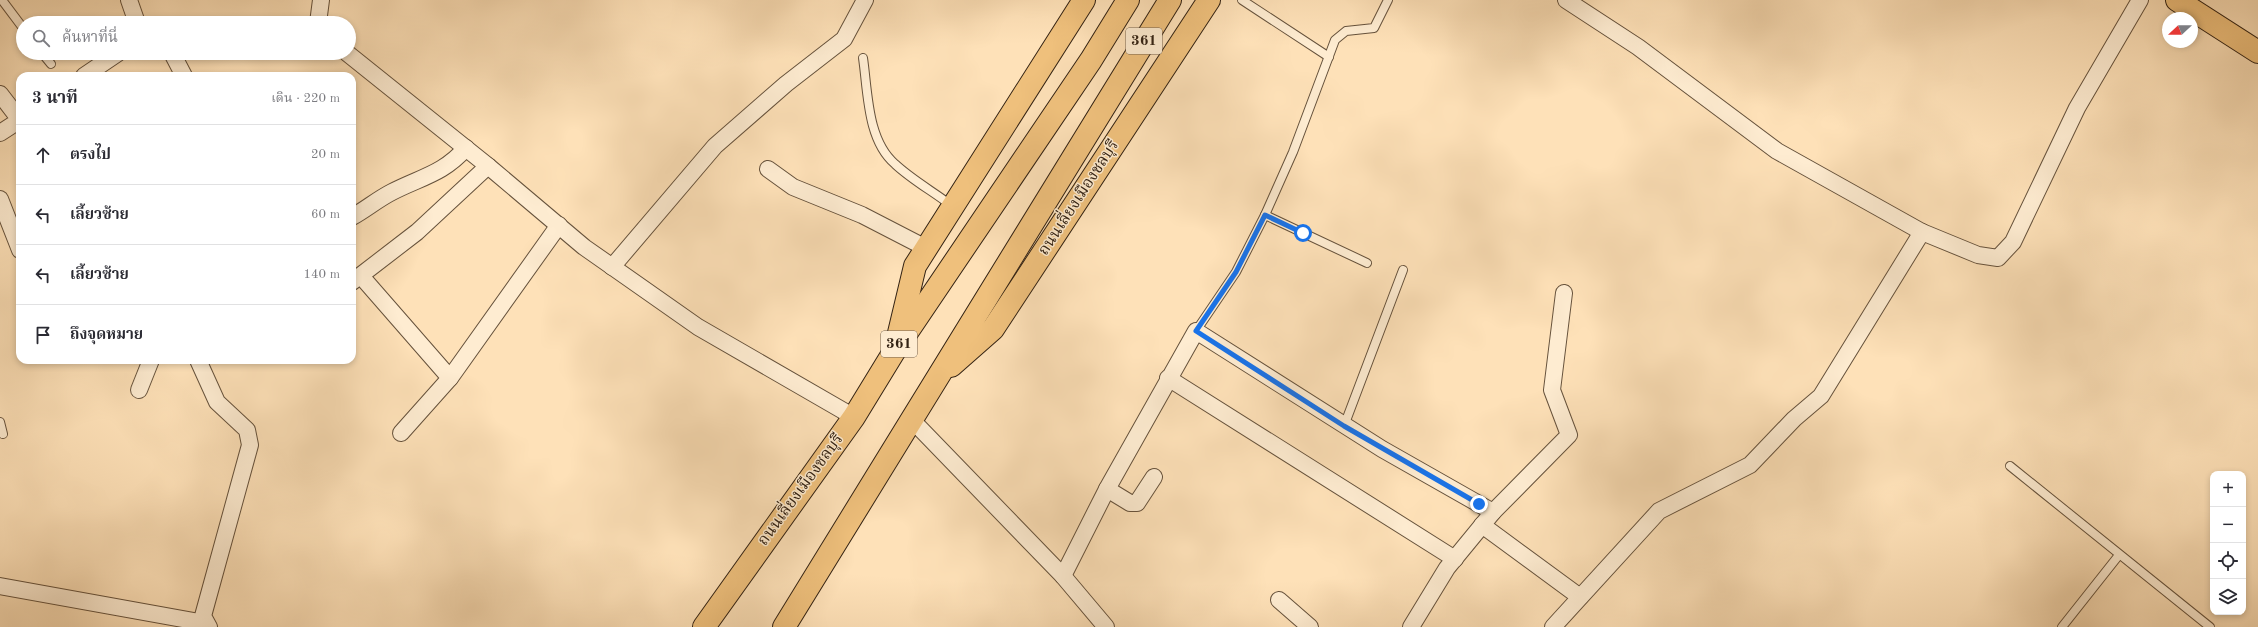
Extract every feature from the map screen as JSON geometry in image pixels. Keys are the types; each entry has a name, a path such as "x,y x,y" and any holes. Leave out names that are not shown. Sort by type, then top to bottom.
{"main road":[{"name":"ถนนเลี่ยงเมืองชลบุรี","path":"895,350 915,266 1084,0"},
{"name":"ถนนเลี่ยงเมืองชลบุรี","path":"704,627 854,417 895,350 1091,60 1128,0"},
{"name":"ถนนเลี่ยงเมืองชลบุรี","path":"784,627 1170,0"},
{"name":"ถนนเลี่ยงเมืองชลบุรี","path":"934,382 993,329 1209,0"},
{"path":"2177,0 2258,52"}],"street":[{"path":"129,0 135,16"},
{"path":"319,16 321,0"},
{"path":"612,267 715,146 786,84 844,39 865,0"},
{"path":"1566,0 1638,47 1777,151 1922,232 1978,255 1998,258 2013,242 2077,108 2140,0"},
{"path":"90,72 108,60"},
{"path":"176,60 182,72"},
{"path":"356,60 488,166 584,247 698,327 854,417"},
{"path":"0,94 16,115"},
{"path":"0,133 16,123"},
{"path":"356,214 390,193 442,170 453,163 466,148"},
{"path":"450,378 356,279 417,232 488,166"},
{"path":"768,169 793,187 862,215 926,248"},
{"path":"0,200 16,240"},
{"path":"401,433 450,378 559,225"},
{"path":"1553,627 1659,511 1750,466 1794,419 1821,396 1922,232"},
{"path":"1412,627 1455,559 1482,525 1569,435 1552,390 1564,294"},
{"path":"1063,576 1107,489 1168,378 1196,331 1344,426 1493,512"},
{"path":"139,390 149,364"},
{"path":"200,364 217,402 247,430 250,445 203,616 207,625"},
{"path":"1168,378 1455,559"},
{"path":"911,419 1063,576 1103,626"},
{"path":"1107,489 1130,503 1137,503 1154,477"},
{"path":"1482,525 1580,597"},
{"path":"0,586 207,625"},
{"path":"1279,600 1310,627"}],"lane":[{"path":"2,0 16,19"},
{"path":"1242,0 1329,57"},
{"path":"1196,331 1236,272 1265,215 1293,152 1335,40 1346,31 1374,28 1388,0"},
{"path":"863,58 870,113 877,139 894,164 953,206"},
{"path":"48,60 51,64"},
{"path":"1265,215 1367,263"},
{"path":"1344,426 1403,270"},
{"path":"0,422 3,434"},
{"path":"2010,466 2210,627"},
{"path":"2062,627 2119,555"}],"route":[{"path":"1303,233 1265,215 1236,272 1223,288 1196,331 1344,426 1479,504"}]}
